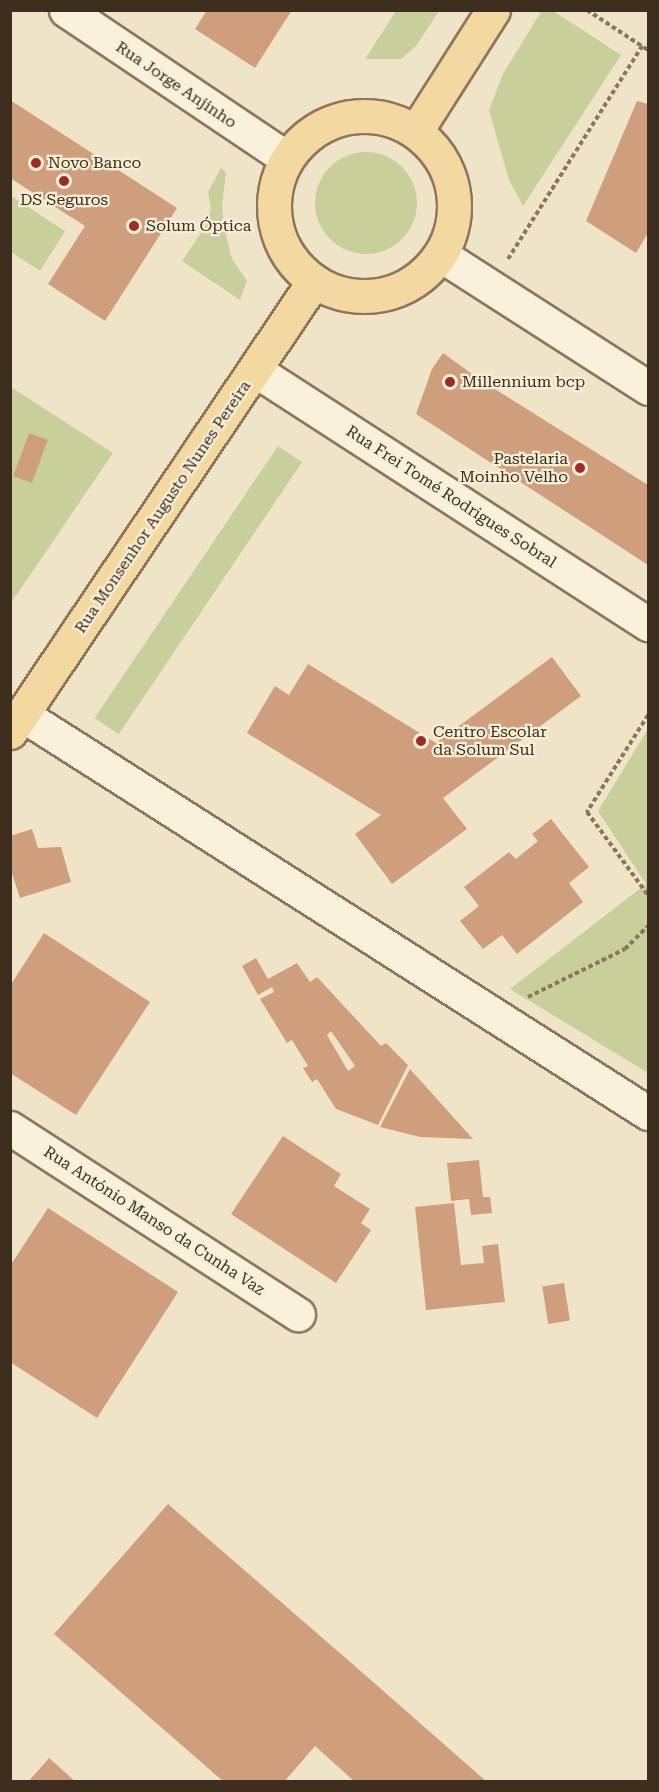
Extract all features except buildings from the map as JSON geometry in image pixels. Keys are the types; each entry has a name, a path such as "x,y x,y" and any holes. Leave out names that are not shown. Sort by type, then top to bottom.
{"main road":[{"path":"416,131 493,10"},
{"path":"360,114 388,118 416,131 437,152 450,177 454,205 451,232 441,255 422,276 387,293 368,296 340,293 314,281 293,262 279,238 273,211 276,184 286,158 305,136 331,121 360,114"},
{"name":"Rua Monsenhor Augusto Nunes Pereira","path":"17,724 314,281"}],"street":[{"name":"Rua Jorge Anjinho","path":"66,10 286,158"},
{"path":"441,255 648,388"},
{"name":"Rua Frei Tomé Rodrigues Sobral","path":"255,370 648,624"},
{"path":"17,724 648,1113"},
{"name":"Rua António Manso da Cunha Vaz","path":"10,1128 298,1314"}],"path":[{"path":"586,10 648,50"},
{"path":"491,286 642,46"},
{"path":"648,715 587,812 648,896"},
{"path":"523,1000 625,949 648,926"}],"green space":[{"path":"542,10 553,11 621,55 523,206 509,180 489,110 503,74"},
{"path":"396,11 439,11 416,46 401,59 365,59"},
{"path":"366,152 386,156 402,167 413,183 417,203 413,223 402,239 386,250 366,254 346,250 330,239 319,223 315,203 319,183 330,167 346,156"},
{"path":"221,168 226,172 222,207 225,231 232,259 247,281 240,300 182,261 205,227 211,209 208,192"},
{"path":"11,196 65,231 40,271 11,252"},
{"path":"11,387 113,453 11,603"},
{"path":"278,446 302,462 119,734 95,718"},
{"path":"648,729 648,1073 510,989 646,884 598,811"}],"place":[{"name":"Novo Banco","path":"36,163"},
{"name":"DS Seguros","path":"64,181"},
{"name":"Solum Óptica","path":"134,226"},
{"name":"Millennium bcp","path":"450,382"},
{"name":"Pastelaria Moinho Velho","path":"580,468"},
{"name":"Centro Escolar da Solum Sul","path":"421,741"}]}
